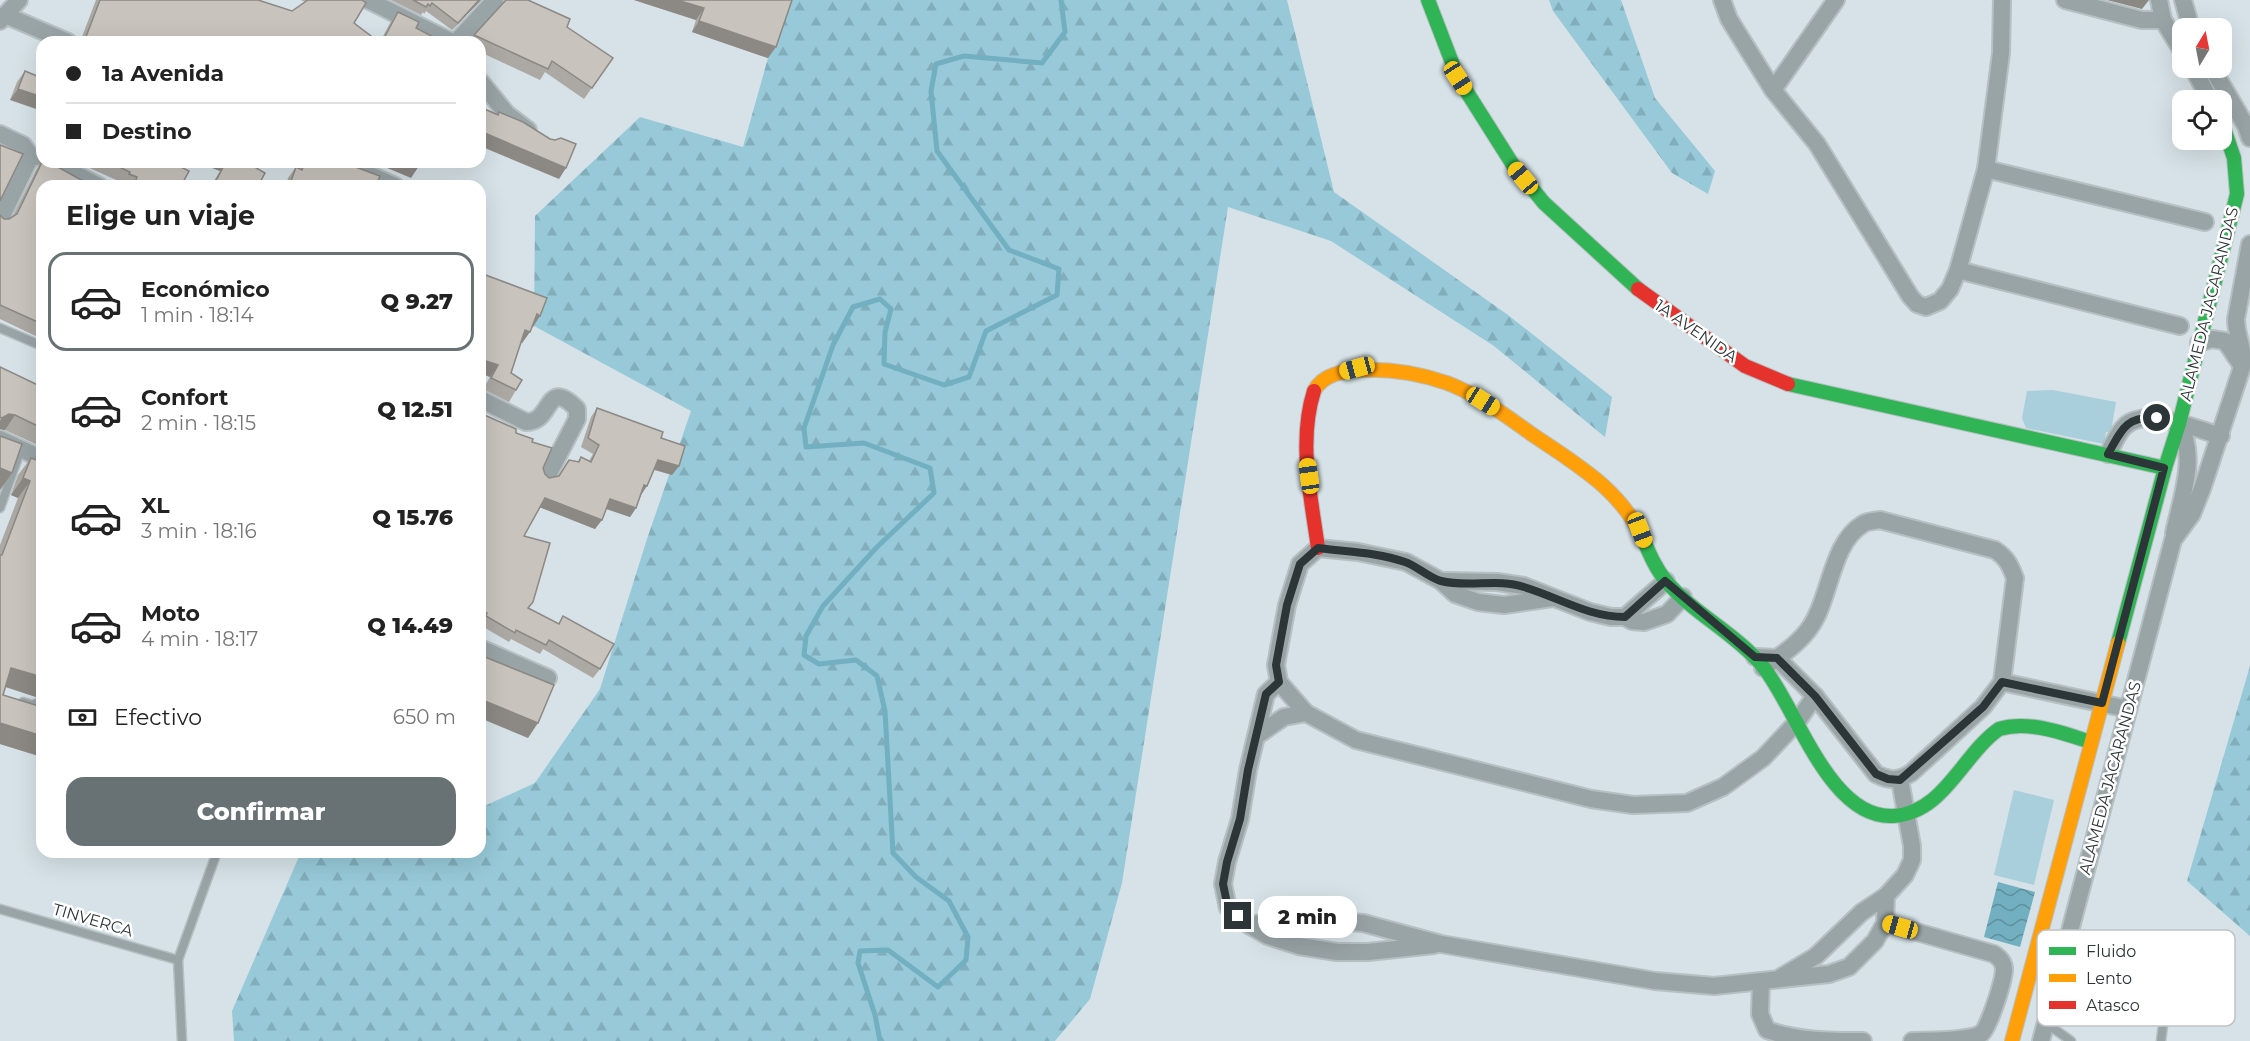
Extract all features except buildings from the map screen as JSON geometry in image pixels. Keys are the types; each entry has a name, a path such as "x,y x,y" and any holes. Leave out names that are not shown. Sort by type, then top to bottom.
{"street":[{"path":"19,0 3,18 52,36"},
{"path":"369,0 442,36"},
{"path":"460,36 495,0"},
{"name":"1A AVENIDA","path":"1428,0 1458,78 1513,165 1544,203 1648,298 1745,366 1788,384 2164,468"},
{"path":"1722,0 1729,19 1773,90 1817,144 1917,304 1926,307 1940,301 1950,289 1958,270 1986,169 2001,53 2002,0"},
{"path":"1773,90 1836,0"},
{"path":"2065,0 2142,20 2163,20"},
{"path":"2159,0 2163,20 2172,35"},
{"path":"2183,0 2188,18"},
{"path":"2218,78 2246,126 2250,138"},
{"path":"486,88 507,114 537,135"},
{"path":"0,134 23,145 36,156"},
{"name":"ALAMEDA JACARANDAS","path":"2041,930 2164,468 2179,424 2237,194 2236,163 2232,148"},
{"path":"0,220 36,159"},
{"path":"64,168 87,180"},
{"path":"354,168 382,180"},
{"path":"1986,169 2205,222"},
{"name":"ALAMEDA JACARANDAS","path":"2070,930 2173,540 2192,514 2221,436 2242,367 2243,351 2236,330 2236,319 2250,244"},
{"path":"2216,274 2222,283 2235,283 2246,268"},
{"path":"1958,270 2180,326"},
{"path":"2199,343 2212,339 2225,342 2242,367"},
{"path":"1318,548 1306,453 1310,409 1315,389 1327,376 1357,368 1422,376 1447,382 1487,403 1591,474 1629,512 1640,530 1653,564 1665,581 1759,662 1782,692 1815,758 1850,798 1870,811 1908,815 1925,806 1953,781 1977,750 1999,729 2014,726 2031,727 2091,742"},
{"path":"486,402 526,422 539,419 554,398 560,396 566,398 577,409 577,419 547,477"},
{"path":"2108,454 2123,427 2131,422 2150,417 2221,436"},
{"path":"2173,540 2189,451 2184,432 2179,424"},
{"path":"0,439 36,456"},
{"path":"1759,662 1777,658 1798,644 1824,601 1839,552 1849,536 1863,523 1880,519 1995,550 2006,558 2014,578 2002,682 1983,707 1900,780 1888,779 1876,774 1815,696 1777,658"},
{"path":"1683,597 1667,614 1644,622 1590,612 1552,598 1504,605 1478,602 1455,594 1441,581 1406,562 1382,556 1318,548 1300,564 1287,605 1276,665 1279,682 1306,713 1356,740 1591,799 1633,805 1687,803 1723,787 1763,758 1797,722 1815,696"},
{"path":"1625,617 1665,581"},
{"path":"486,651 548,678"},
{"path":"1279,682 1266,694 1248,770 1240,819 1227,862 1223,884 1228,908 1249,925 1268,936 1299,946 1337,952 1404,950 1441,944"},
{"path":"2002,682 2128,709"},
{"path":"1258,735 1284,717 1306,713"},
{"path":"1863,1041 1801,1040 1782,1036 1767,1030 1760,1014 1769,980 1816,956 1862,912 1898,886 1912,860 1908,815 1900,780"},
{"path":"1249,925 1290,918 1363,923 1441,944 1655,981 1714,986 1829,974 1849,967 1875,941 1885,923 1886,896"},
{"path":"1885,923 1994,954 2001,959 2004,969 1989,1025 1981,1034 1964,1040 1912,1041"},
{"name":"ALAMEDA JACARANDAS","path":"2012,1041 2037,946"},
{"name":"ALAMEDA JACARANDAS","path":"2041,1041 2044,1026"}],"lane":[{"path":"0,328 36,343"},
{"path":"0,508 21,449"},
{"path":"12,699 32,705 36,703"},
{"path":"182,1041 178,960 215,858"},
{"name":"TINVERCA","path":"0,909 178,960"},
{"path":"2049,1026 2071,1041"},
{"path":"2161,1041 2163,1026"}],"shaded area":[{"path":"2053,390 2116,402 2111,432 2106,432 2104,444 2026,428 2022,418 2027,391"},
{"path":"2014,790 2054,800 2034,885 1994,875"}],"green space":[{"path":"788,0 1287,0 1334,192 1508,315 1612,397 1605,437 1494,346 1331,241 1228,207 1122,883 1090,999 1055,1041 234,1041 232,1011 298,858 486,858 486,805 535,783 600,689 647,539 691,411 534,326 535,216 640,117 743,147 768,58"},
{"path":"1549,0 1621,0 1655,98 1715,171 1708,194 1672,173 1553,11"},
{"path":"2250,666 2250,936 2187,881"}],"water":[{"path":"1998,882 2035,892 2020,947 1984,937"}],"waterway":[{"path":"880,1041 875,1015 858,963 860,951 888,950 938,987 966,960 968,937 949,901 916,877 893,853 885,711 877,676 856,660 819,664 804,655 806,636 823,606 877,547 934,493 930,468 864,443 806,447 804,428 833,345 853,307 880,299 891,309 885,332 884,364 944,385 969,377 986,331 1057,295 1059,269 1009,250 937,151 931,91 936,64 964,56 1042,63 1065,32 1061,0"}],"traffic: fast":[{"path":"1428,0 1458,78 1513,165 1544,203 1638,289"},
{"path":"2118,643 2179,424 2237,194 2231,150"},
{"path":"1788,384 2165,468"},
{"path":"1644,541 1666,581 1761,664 1832,780 1850,799 1870,812 1893,816 1911,812 1926,805 1999,729 2034,727 2091,742"}],"traffic: slow":[{"path":"1314,391 1328,377 1361,370 1383,370 1416,375 1459,388 1502,413 1597,480 1624,507 1644,541"},
{"path":"2042,930 2118,643"},
{"path":"2012,1041 2037,947"}],"traffic: jam":[{"path":"1638,289 1745,366 1788,384"},
{"path":"1314,391 1309,410 1306,449 1309,489 1318,548"}],"route":[{"path":"1238,916 1228,908 1223,884 1227,862 1240,819 1248,770 1266,694 1279,682 1276,665 1287,605 1300,564 1318,548 1358,552 1406,562 1441,581 1497,582 1524,586 1570,606 1611,617 1625,617 1665,581 1755,657 1777,658 1815,696 1876,774 1888,779 1900,780 1983,707 2002,682 2102,703 2164,468 2108,454 2123,427 2140,418 2157,418"}]}
